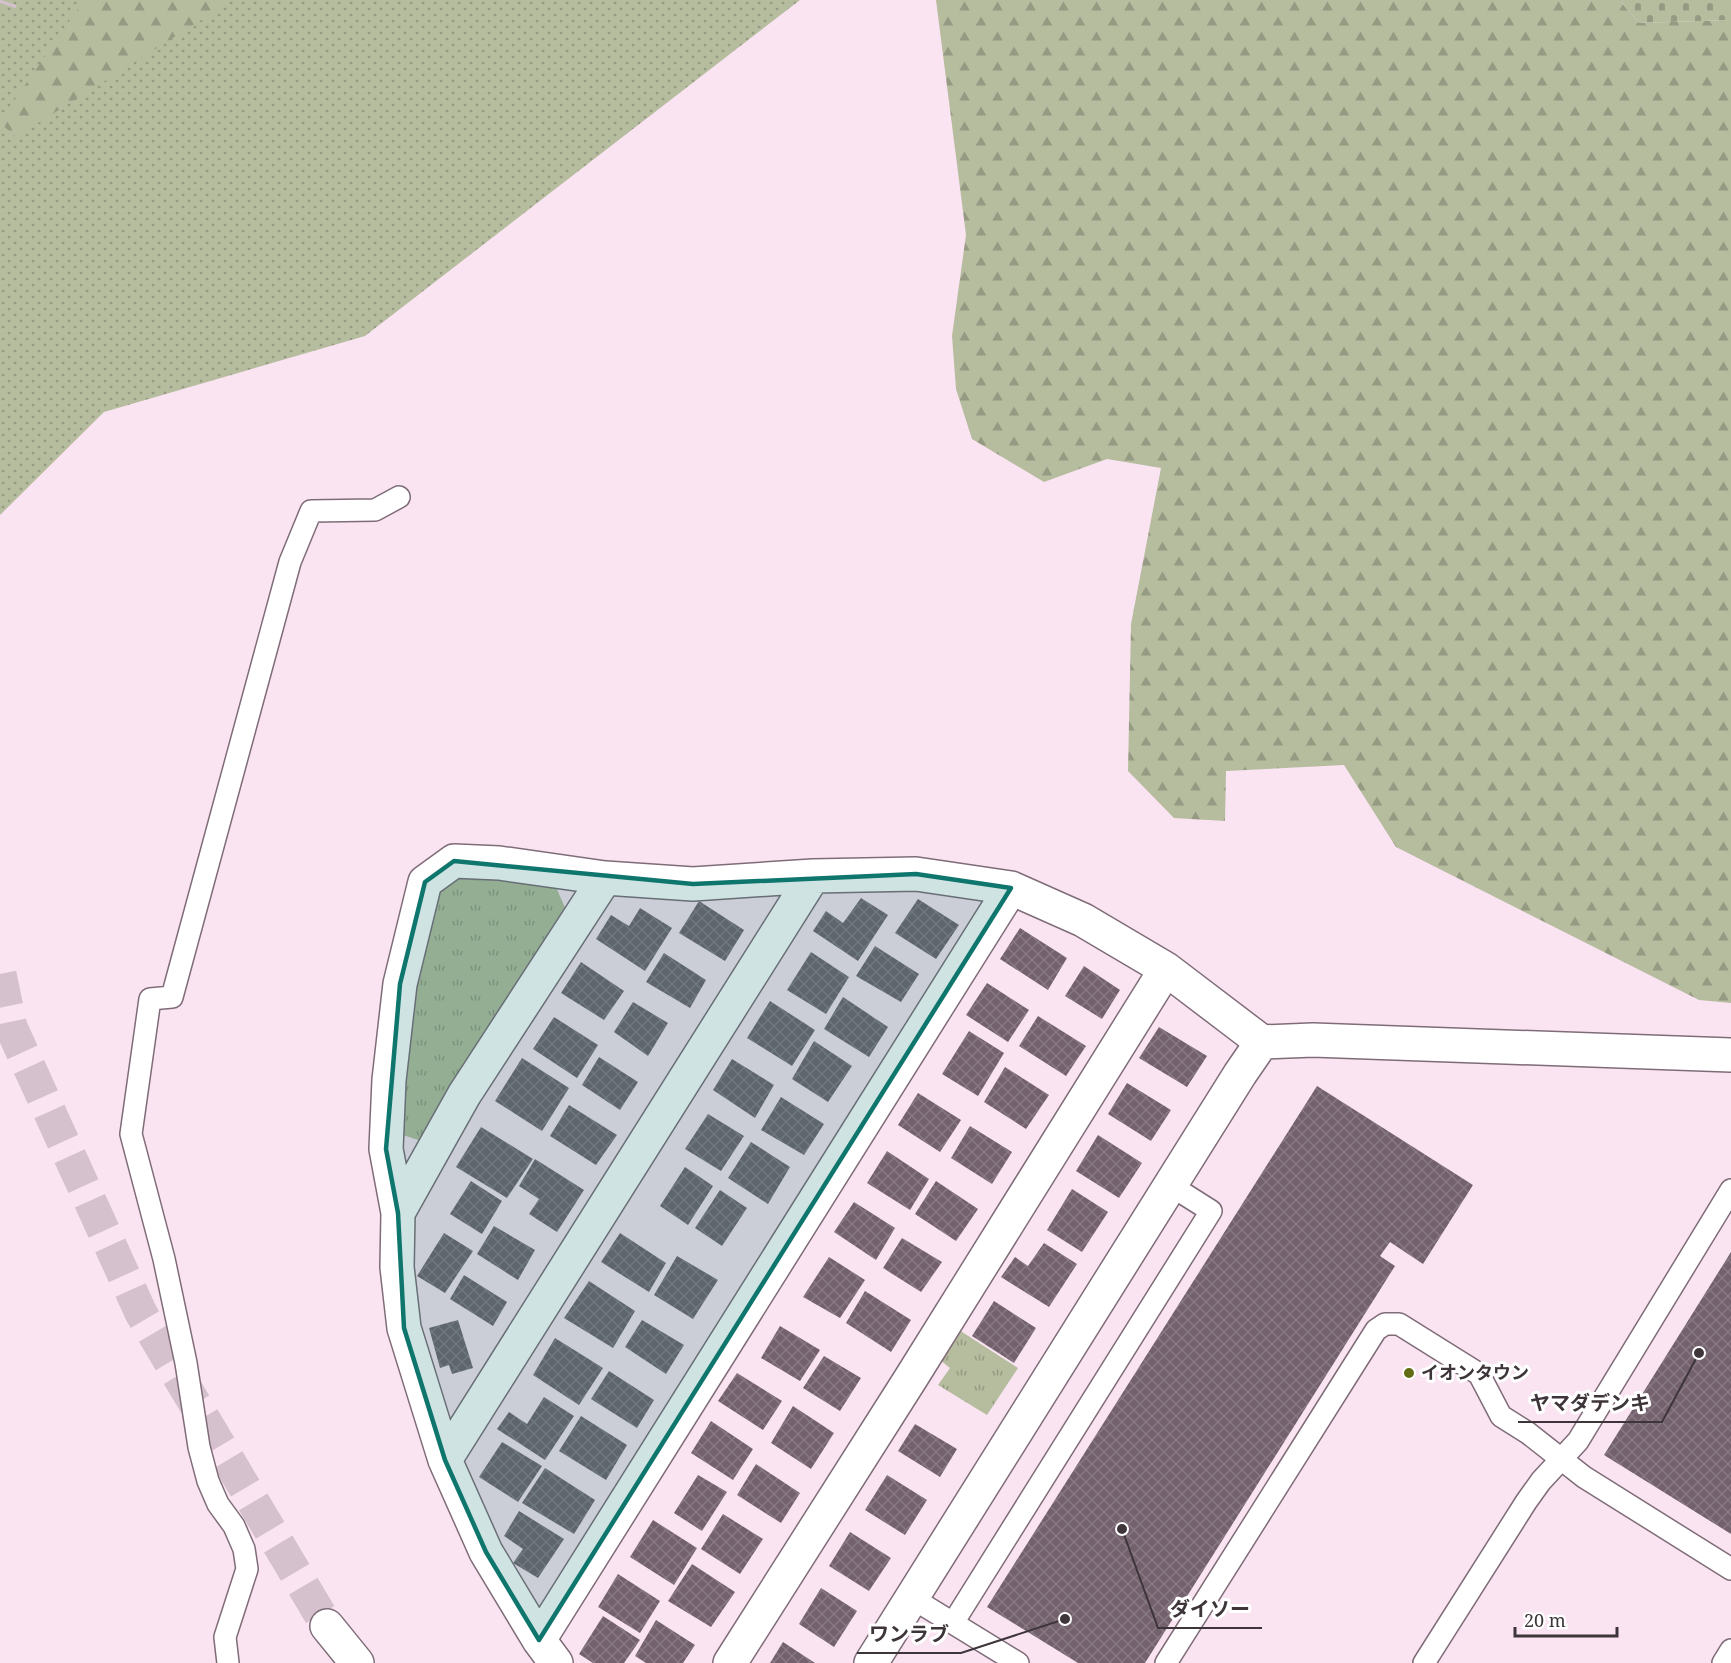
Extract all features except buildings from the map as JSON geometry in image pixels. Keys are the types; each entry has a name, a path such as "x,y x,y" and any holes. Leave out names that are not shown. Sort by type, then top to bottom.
{"street":[{"path":"1011,888 548,1652 486,1552 445,1460 404,1328 397,1267 398,1213 386,1149 389,1080 400,984 425,882 454,861 499,863 605,878 693,884 813,876 916,874 1011,888 1083,920 1166,969 1262,1042 1313,1040 1731,1055"},
{"path":"445,1460 813,876"},
{"path":"398,1213 464,1095 605,878"},
{"path":"730,1663 1166,969"},
{"path":"871,1663 1262,1042"},
{"path":"327,1626 357,1663"}],"lane":[{"path":"228,1663 225,1637 247,1569 244,1549 234,1526 218,1504 208,1481 199,1447 186,1363 164,1259 131,1134 150,999 171,997 290,562 311,511 375,510 399,497"},
{"path":"953,1623 1211,1210 1170,1185"},
{"path":"1424,1663 1526,1502 1541,1481 1578,1441 1731,1190"},
{"path":"1166,1663 1376,1330 1385,1324 1399,1324 1479,1374 1501,1416 1528,1433 1584,1478 1731,1569"},
{"path":"912,1598 1018,1663"},
{"path":"1723,1663 1731,1650"}],"highlighted area":[{"path":"454,861 693,884 916,874 1011,888 539,1640 486,1552 445,1460 404,1328 398,1213 386,1149 400,984 425,882"}],"green space":[{"path":"0,0 800,0 365,336 104,412 0,515"},
{"path":"84,0 233,0 16,137 0,121"},
{"path":"936,0 1621,0 1639,23 1731,20 1731,1003 1699,1000 1396,847 1344,765 1226,771 1225,821 1174,818 1128,771 1131,624 1161,468 1107,459 1044,482 972,439 956,389 952,336 966,235"},
{"path":"1621,0 1731,0 1731,20 1639,23"},
{"path":"466,875 556,887 566,910 421,1141 400,1134 402,1080 420,964 436,893"},
{"path":"959,1330 1018,1368 987,1415 938,1385 950,1368 940,1360"}],"tunnel":[{"path":"0,974 11,1027 141,1313 327,1626"}],"place":[{"name":"ヤマダデンキ","path":"1699,1353"},
{"name":"イオンタウン","path":"1409,1373"},
{"name":"ダイソー","path":"1122,1529"},
{"name":"ワンラブ","path":"1065,1619"}]}
